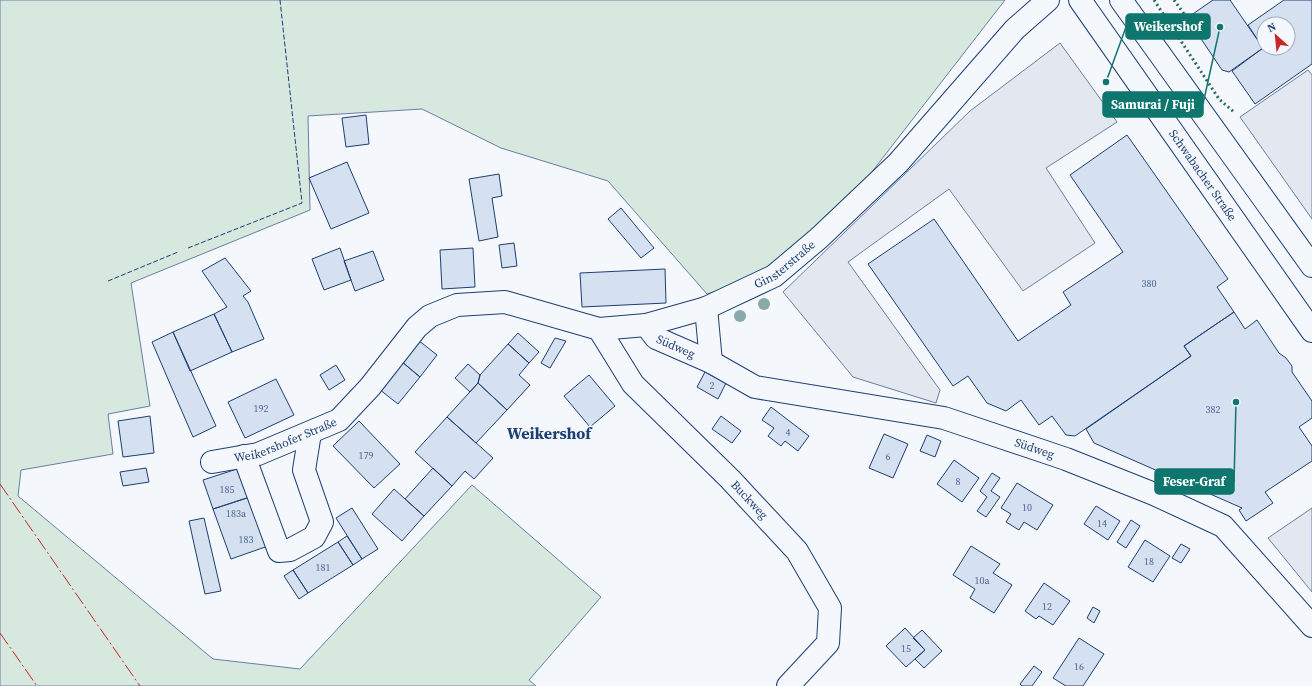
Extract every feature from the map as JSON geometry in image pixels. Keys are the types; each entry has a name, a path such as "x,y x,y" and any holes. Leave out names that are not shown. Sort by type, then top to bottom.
{"street":[{"name":"Ginsterstraße","path":"430,316 457,305 505,302 599,329 646,325 706,308 774,276 819,238 898,164 1015,29 1048,0"},
{"name":"Schwabacher Straße","path":"1080,0 1312,331"},
{"path":"1121,0 1312,266"},
{"name":"Südweg","path":"706,308 711,362"},
{"name":"Weikershofer Straße","path":"212,462 258,454 339,420 370,387 417,327 430,316"},
{"name":"Südweg","path":"646,325 656,338 711,362 755,387 944,418 1066,459 1154,494 1223,526 1312,626"},
{"name":"Buckweg","path":"599,329 633,384 730,479 797,551 830,608 828,643 788,686"},
{"path":"244,456 279,551 290,550 314,537 322,522 304,470 310,433"}],"shaded area":[{"path":"0,0 1005,0 871,173 816,228 752,279 707,294 608,181 501,148 422,109 308,116 310,210 131,283 150,406 108,414 113,454 21,470 18,496 213,659 300,669 472,485 601,597 529,680 536,686 0,686"},
{"path":"1060,43 1117,122 1046,168 1095,243 1023,291 949,189 848,262 940,390 936,403 853,377 783,292 970,111"},
{"path":"1308,70 1312,75 1312,219 1240,117"},
{"path":"1312,508 1312,592 1268,538"}],"building":[{"path":"1213,0 1230,0 1256,38 1256,53 1229,72 1222,70 1187,18"},
{"path":"1284,0 1312,0 1312,64 1255,104 1232,71 1256,53 1256,56 1296,56 1296,16 1261,16"},
{"path":"1256,19 1256,37 1248,25"},
{"path":"366,115 369,144 346,147 342,118"},
{"path":"1127,135 1228,279 1217,287 1234,312 1184,346 1191,356 1075,436 1066,435 1052,416 1039,425 1021,400 1006,411 987,403 968,376 953,386 868,264 934,219 1018,341 1071,305 1063,292 1123,252 1070,175"},
{"path":"347,162 369,213 331,229 309,178"},
{"path":"499,174 502,196 492,198 498,237 479,241 469,179"},
{"path":"621,208 654,248 641,258 608,219"},
{"path":"514,243 517,266 502,268 499,245"},
{"path":"340,248 351,280 324,290 312,259"},
{"path":"473,248 475,287 442,289 440,250"},
{"path":"373,251 384,280 355,291 344,261"},
{"path":"225,258 251,291 243,296 248,302 264,339 232,352 214,314 227,307 202,271"},
{"path":"665,269 666,303 582,307 580,273"},
{"path":"1234,312 1245,329 1257,320 1279,353 1286,358 1292,366 1292,372 1312,401 1312,418 1299,427 1312,446 1312,461 1265,492 1273,503 1246,521 1239,510 1242,508 1094,443 1086,429 1191,356 1184,346"},
{"path":"214,314 232,352 190,371 173,332"},
{"path":"173,332 216,426 193,437 152,342"},
{"path":"518,333 539,352 529,363 508,344"},
{"path":"555,338 566,341 550,368 541,363"},
{"path":"418,340 437,355 420,377 401,361"},
{"path":"508,344 529,363 519,375 530,385 507,410 478,383 480,375"},
{"path":"401,361 420,377 398,404 379,389"},
{"path":"468,364 480,375 478,383 470,392 455,378"},
{"path":"336,365 345,380 329,390 320,375"},
{"path":"705,372 726,383 718,399 697,387"},
{"path":"589,375 615,406 590,427 564,396"},
{"path":"276,379 294,415 245,438 228,402"},
{"path":"478,383 507,410 476,443 447,417"},
{"path":"771,407 809,436 798,451 785,441 781,446 768,436 774,428 762,420"},
{"path":"150,416 154,453 123,457 118,421"},
{"path":"721,416 741,431 732,443 712,429"},
{"path":"447,417 493,458 474,479 465,471 452,486 415,452"},
{"path":"359,421 400,464 374,488 333,446"},
{"path":"884,434 908,444 893,478 869,468"},
{"path":"927,435 941,441 935,457 920,451"},
{"path":"954,460 979,478 962,502 937,484"},
{"path":"146,468 149,482 123,486 120,472"},
{"path":"240,468 250,497 213,509 203,480"},
{"path":"433,468 452,486 424,516 405,499"},
{"path":"992,473 1000,478 991,491 1000,497 986,517 977,511 987,497 980,491"},
{"path":"1017,483 1053,505 1037,530 1024,522 1019,530 1006,522 1011,514 1001,508"},
{"path":"394,489 424,516 402,541 372,514"},
{"path":"250,497 268,546 231,559 213,509"},
{"path":"1096,506 1120,521 1108,540 1084,524"},
{"path":"352,508 378,549 362,559 336,518"},
{"path":"204,518 221,591 205,594 189,521"},
{"path":"1131,520 1140,526 1126,548 1117,542"},
{"path":"347,536 362,559 353,565 338,542"},
{"path":"1145,540 1170,556 1153,582 1128,567"},
{"path":"338,542 353,565 308,593 293,570"},
{"path":"1181,544 1190,549 1181,563 1172,558"},
{"path":"971,546 1000,564 993,573 1012,585 994,613 970,598 975,589 953,575"},
{"path":"293,570 308,593 299,599 284,576"},
{"path":"1044,583 1070,601 1053,625 1039,616 1036,619 1025,611"},
{"path":"1093,607 1100,611 1094,623 1087,618"},
{"path":"905,628 925,650 906,667 886,646"},
{"path":"922,630 942,651 924,668 915,659 925,650 913,638"},
{"path":"1079,638 1104,654 1083,686 1066,686 1053,678"},
{"path":"1034,666 1042,672 1032,686 1022,686 1020,684"}],"hedge":[{"path":"1154,0 1219,99 1235,113"},
{"path":"1174,0 1187,18"}],"fence":[{"path":"188,248 302,203 280,0"},
{"path":"108,281 178,252"}],"power":[{"path":"0,484 140,686"},
{"path":"0,633 37,686"}],"place":[{"name":"Samurai / Fuji","path":"1220,27"},
{"name":"Weikershof","path":"1106,82"},
{"name":"Feser-Graf","path":"1236,402"}],"district":[{"name":"Weikershof","path":"549,433"}]}
